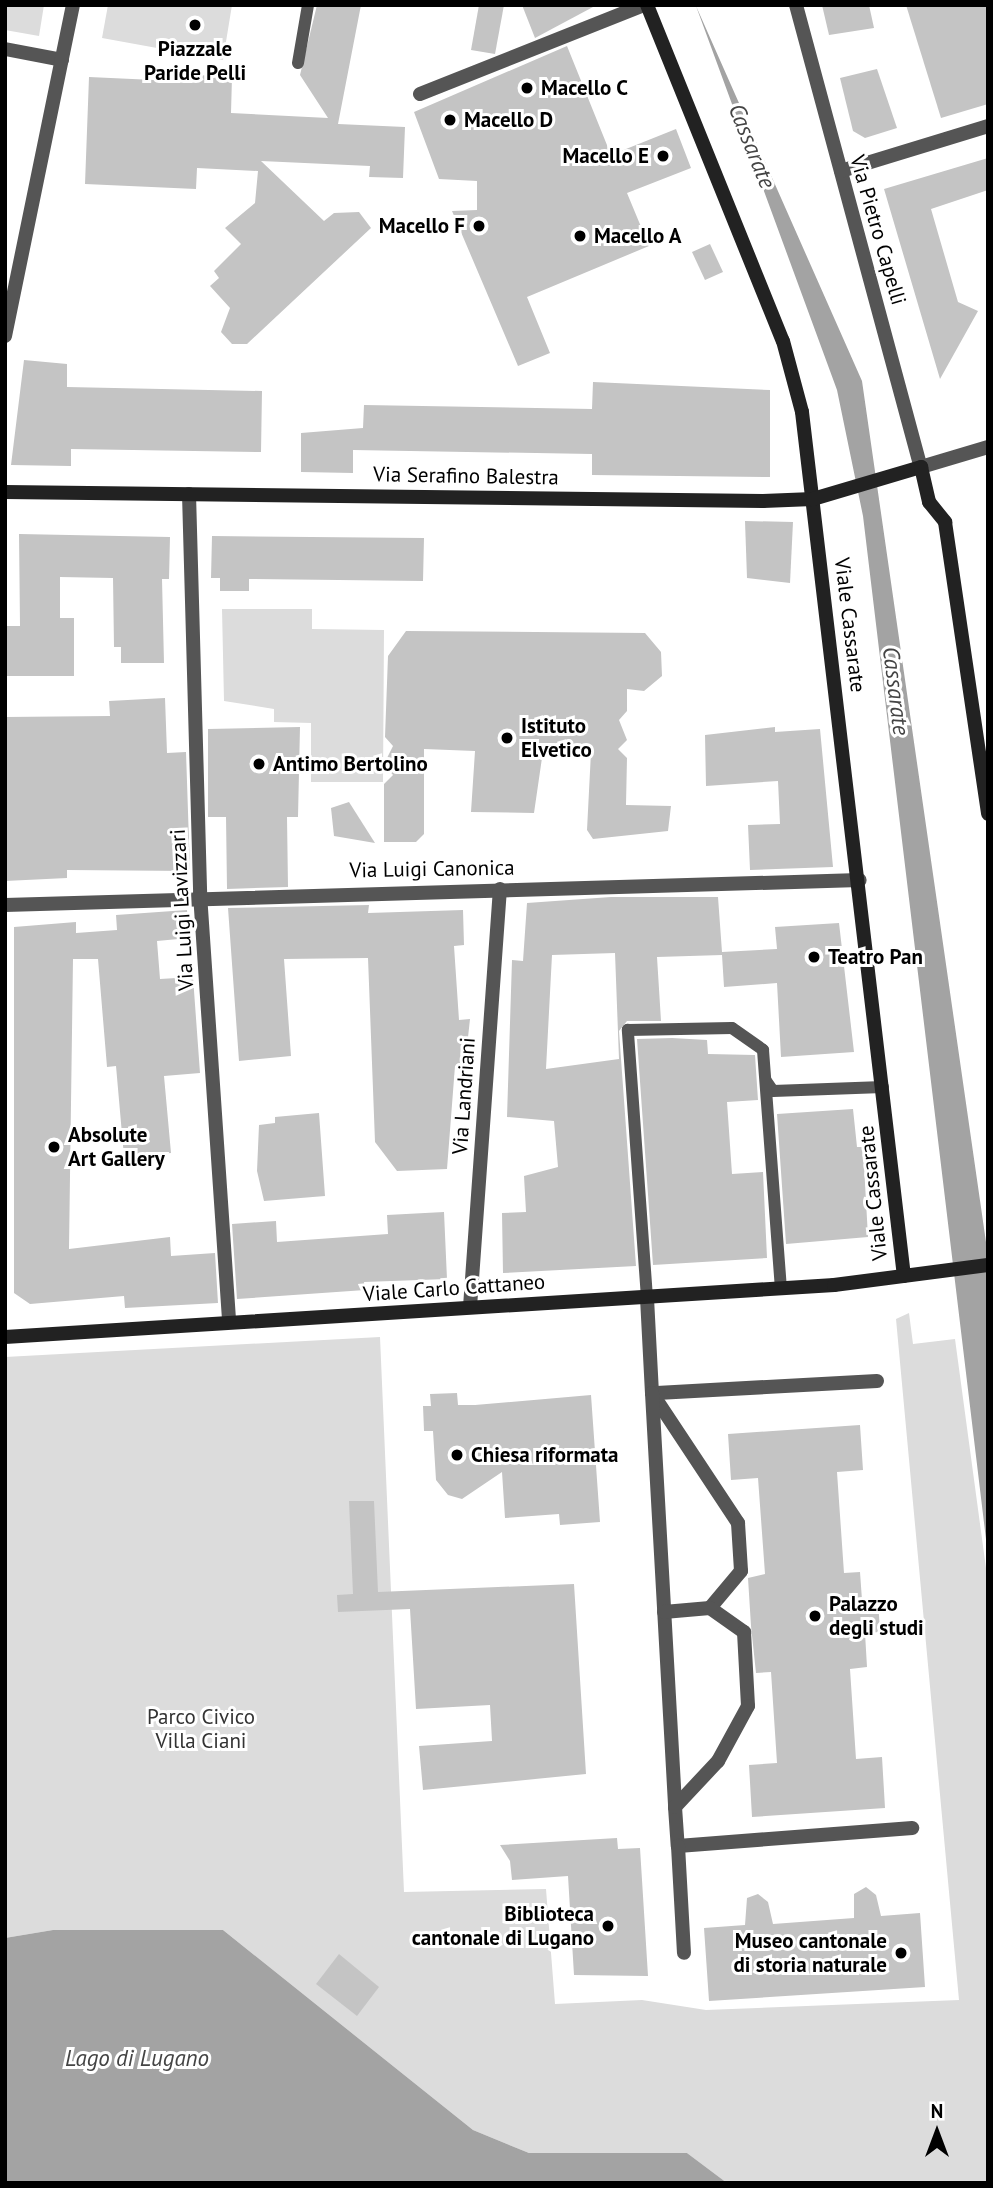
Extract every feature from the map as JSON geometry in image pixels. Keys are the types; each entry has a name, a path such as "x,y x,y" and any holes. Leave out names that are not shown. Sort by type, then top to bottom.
{"main road":[{"name":"Viale Cassarate","path":"646,5 783,341 802,412 860,880 904,1276"},
{"name":"Via Serafino Balestra","path":"5,492 813,499 921,467"},
{"path":"921,467 929,502 944,522 987,805"},
{"name":"Viale Carlo Cattaneo","path":"5,1338 647,1298 781,1288 988,1265"}],"street":[{"path":"5,336 73,5"},
{"path":"420,94 646,5"},
{"name":"Via Pietro Capelli","path":"796,5 921,467"},
{"path":"5,49 62,60"},
{"path":"841,171 988,126"},
{"path":"921,467 988,447"},
{"name":"Via Luigi Lavizzari","path":"189,494 200,894 229,1322"},
{"name":"Via Luigi Canonica","path":"5,905 200,894 860,880"},
{"name":"Via Landriani","path":"470,1307 500,889"},
{"path":"647,1298 684,1953"},
{"path":"652,1393 877,1381"},
{"path":"652,1393 738,1523 741,1571 710,1608"},
{"path":"664,1612 710,1608 744,1632 748,1706 718,1761 675,1807"},
{"path":"678,1846 912,1828"}],"lane":[{"path":"298,63 308,5"},
{"path":"647,1298 628,1030 732,1028 763,1050 766,1150 781,1288"},
{"path":"766,1081 773,1091 883,1087"}],"green space":[{"path":"5,5 44,5 39,36 5,30"},
{"path":"108,5 232,5 223,60 102,38"},
{"path":"222,609 312,609 312,629 384,630 383,782 311,782 311,723 274,722 274,709 224,701"},
{"name":"Parco Civico Villa Ciani","path":"909,1313 913,1344 955,1339 988,1583 988,2183 727,2183 687,2153 529,2153 473,2130 223,1930 53,1930 5,1938 5,1357 380,1337 404,1892 546,1889 555,2004 642,2000 706,2010 959,2000 896,1319"}],"water":[{"name":"Cassarate","path":"696,6 862,381 988,1256 988,1556 863,516 837,390"},
{"name":"Lago di Lugano","path":"53,1930 223,1930 473,2130 529,2153 687,2153 727,2183 5,2183 5,1938"}],"building":[{"path":"317,5 361,5 338,124 405,127 403,178 369,177 370,166 261,161 324,221 334,213 359,212 371,228 247,344 232,344 221,332 230,308 210,286 219,278 214,271 241,244 225,228 255,203 258,171 197,168 196,189 85,184 89,77 197,82 197,75 232,77 231,113 328,118 300,75"},
{"path":"479,5 504,5 495,54 471,50"},
{"path":"522,5 593,5 593,7 535,38"},
{"path":"822,5 869,5 874,28 829,35"},
{"path":"906,5 988,5 988,104 941,118"},
{"path":"567,46 611,155 676,129 691,168 627,193 649,246 527,297 550,353 518,366 452,211 477,210 477,181 439,179 414,112"},
{"path":"877,69 897,128 865,138 853,131 840,78"},
{"path":"988,158 988,190 931,209 958,302 978,311 940,379 884,189"},
{"path":"710,244 723,272 705,280 692,252"},
{"path":"24,360 67,364 67,387 262,391 261,452 71,449 71,466 11,465"},
{"path":"593,382 770,390 770,477 592,475 592,454 353,450 353,473 301,472 301,433 363,428 364,405 592,409"},
{"path":"745,521 793,522 790,583 747,578"},
{"path":"19,534 170,537 169,579 162,579 164,663 121,663 121,647 114,647 113,578 60,577 60,618 74,618 74,676 5,676 5,626 20,626"},
{"path":"212,536 424,538 423,581 249,579 249,591 220,591 220,578 211,578"},
{"name":"Istituto Elvetico","path":"406,631 645,633 661,652 662,676 644,691 627,689 627,711 619,720 627,740 618,749 627,758 626,805 671,806 668,831 593,839 587,830 591,752 543,751 534,813 471,812 475,751 424,749 424,834 416,842 384,842 384,784 393,775 384,764 393,746 385,737 388,656"},
{"path":"165,698 167,753 186,752 190,871 67,870 67,878 5,881 5,717 110,716 109,701"},
{"path":"300,727 298,817 287,817 288,887 227,889 226,817 208,817 208,729"},
{"path":"775,727 775,732 820,729 833,867 750,870 748,825 780,824 778,781 706,786 705,735"},
{"path":"349,802 375,843 334,836 331,808"},
{"path":"611,897 718,897 722,952 777,949 775,927 839,923 854,1052 781,1057 777,983 724,987 722,955 657,957 661,1021 627,1021 619,1031 636,1266 503,1273 502,1213 526,1212 524,1176 558,1167 554,1121 507,1117 512,960 523,961 527,903","holes":["615,953 619,1059 546,1069 552,955"]},
{"path":"369,905 368,913 463,910 464,945 454,946 459,1020 470,1019 465,1065 455,1066 447,1169 397,1171 375,1142 368,958 284,959 291,1056 239,1061 228,908"},
{"path":"187,910 189,938 157,941 160,979 193,977 200,1073 164,1076 171,1153 124,1157 116,1066 107,1067 98,959 73,959 69,1249 170,1237 171,1256 215,1253 218,1303 125,1308 124,1296 30,1304 14,1293 14,927 76,922 76,933 117,930 116,915"},
{"path":"637,1039 707,1040 708,1054 755,1055 758,1100 727,1102 732,1174 763,1172 767,1258 653,1265"},
{"path":"853,1109 857,1147 863,1147 868,1237 786,1244 777,1114"},
{"path":"319,1113 325,1196 264,1201 257,1171 259,1125 275,1123 275,1117"},
{"path":"444,1212 447,1279 364,1282 365,1290 237,1299 232,1224 276,1221 277,1242 388,1234 387,1215"},
{"path":"457,1393 458,1405 591,1395 600,1522 560,1525 559,1514 505,1518 502,1472 462,1499 448,1495 436,1480 433,1431 424,1431 423,1406 431,1406 430,1394"},
{"name":"Palazzo degli studi","path":"860,1425 863,1470 837,1472 844,1573 860,1572 862,1600 878,1599 880,1632 865,1633 867,1667 850,1669 856,1759 882,1757 885,1808 752,1817 749,1765 777,1763 771,1672 756,1673 751,1626 748,1578 765,1574 758,1478 731,1480 728,1434"},
{"path":"349,1501 374,1501 378,1592 574,1584 586,1774 423,1790 419,1746 492,1741 490,1705 416,1709 410,1609 338,1612 337,1595 353,1594"},
{"name":"Biblioteca cantonale di Lugano","path":"617,1838 618,1849 640,1848 648,1976 574,1975 568,1876 512,1880 510,1861 500,1845"},
{"path":"866,1887 876,1895 881,1916 920,1913 925,1987 709,2001 704,1928 745,1925 747,1898 758,1894 768,1902 773,1924 854,1918 854,1894"},
{"path":"339,1954 379,1987 357,2016 316,1984"}],"place":[{"name":"Piazzale Paride Pelli","path":"195,25"},
{"name":"Macello C","path":"527,88"},
{"name":"Macello D","path":"450,120"},
{"name":"Macello E","path":"663,156"},
{"name":"Macello F","path":"479,226"},
{"name":"Macello A","path":"580,236"},
{"name":"Istituto Elvetico","path":"507,738"},
{"name":"Antimo Bertolino","path":"259,764"},
{"name":"Teatro Pan","path":"814,957"},
{"name":"Absolute Art Gallery","path":"54,1147"},
{"name":"Chiesa riformata","path":"457,1455"},
{"name":"Palazzo degli studi","path":"815,1616"},
{"name":"Biblioteca cantonale di Lugano","path":"608,1926"},
{"name":"Museo cantonale di storia naturale","path":"901,1953"}]}
